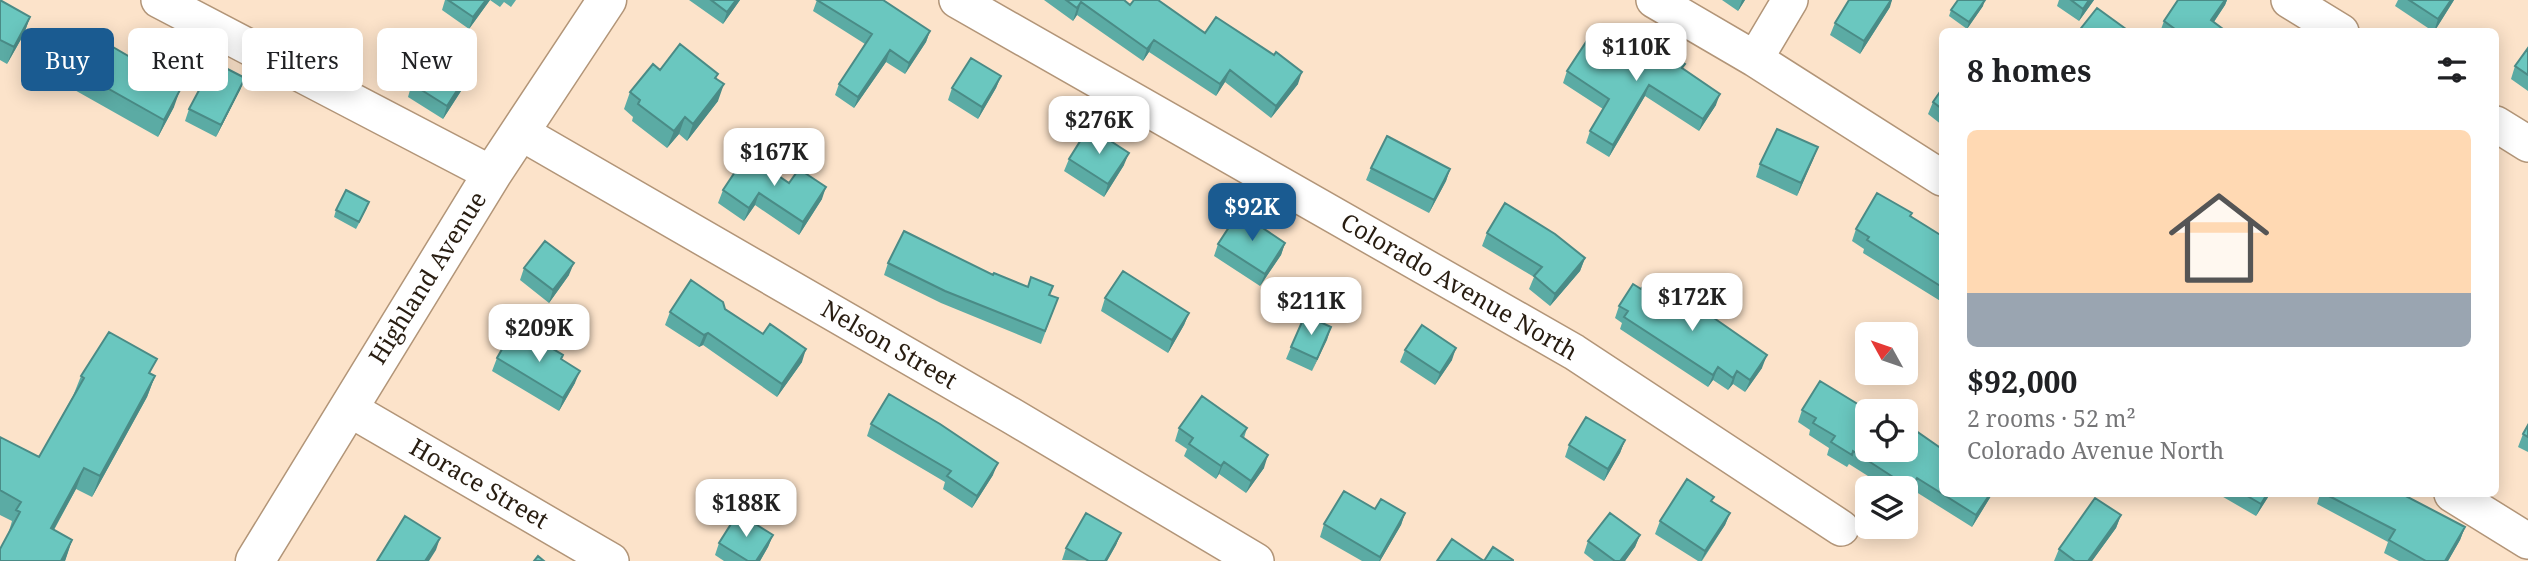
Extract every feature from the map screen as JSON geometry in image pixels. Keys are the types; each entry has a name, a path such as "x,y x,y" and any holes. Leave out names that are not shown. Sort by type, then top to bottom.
{"street":[{"path":"159,0 492,174"},
{"name":"Highland Avenue","path":"255,561 492,174 607,0"},
{"name":"Colorado Avenue North","path":"957,0 1574,352 1841,528"},
{"path":"1654,0 1939,176"},
{"path":"1755,60 1790,0"},
{"path":"2289,0 2334,28"},
{"path":"2499,126 2528,144"},
{"name":"Nelson Street","path":"520,132 1012,416 1256,561"},
{"name":"Horace Street","path":"348,408 611,561"},
{"path":"2457,497 2528,541"}],"building":[{"path":"0,0 30,17 24,28 21,28 14,47 0,40"},
{"path":"448,0 486,0 473,17"},
{"path":"711,0 736,0 727,12"},
{"path":"817,0 883,0 930,31 909,63 890,50 858,97 839,84 872,34"},
{"path":"1066,0 1124,0 1130,5 1134,0 1158,0 1205,33 1216,17 1274,55 1276,52 1302,72 1276,106 1230,70 1220,84 1154,40 1147,49 1081,2 1077,8"},
{"path":"1849,0 1891,0 1864,41 1835,23"},
{"path":"1958,0 1985,0 1969,22 1951,10"},
{"path":"2071,0 2089,0 2083,9"},
{"path":"2178,0 2225,0 2211,20 2222,28 2174,28 2164,21"},
{"path":"2409,0 2451,0 2438,19"},
{"path":"2097,8 2124,28 2081,28"},
{"path":"1592,33 1640,64 1654,43 1685,64 1682,68 1720,94 1703,119 1649,85 1613,145 1590,131 1609,99 1567,71"},
{"path":"680,44 718,74 715,78 724,84 693,124 685,117 674,131 638,104 640,100 630,92 653,64 660,70"},
{"path":"114,48 128,56 128,91 179,91 164,120 113,91"},
{"path":"2528,48 2528,75 2515,66"},
{"path":"971,58 1001,76 982,107 952,88"},
{"path":"228,69 242,76 242,84 221,125 189,109 199,91 228,91"},
{"path":"423,91 457,91 447,106"},
{"path":"1939,93 1939,107 1933,102"},
{"path":"1089,127 1129,153 1108,184 1069,159"},
{"path":"1777,129 1818,147 1801,183 1760,164"},
{"path":"1387,136 1450,169 1434,200 1371,168"},
{"path":"747,154 789,183 799,169 826,187 803,222 759,193 749,208 723,190"},
{"path":"346,190 369,202 359,222 336,210"},
{"path":"1877,193 1912,213 1910,216 1939,234 1939,285 1867,240 1869,237 1856,229"},
{"path":"1505,203 1555,234 1585,258 1555,294 1534,276 1542,267 1487,233"},
{"path":"1239,212 1285,243 1265,274 1218,244"},
{"path":"904,231 993,275 994,273 1028,287 1031,277 1053,286 1049,295 1058,298 1045,331 945,291 888,263"},
{"path":"545,241 574,263 553,290 524,268"},
{"path":"1123,271 1189,313 1172,340 1105,298"},
{"path":"691,280 723,302 725,309 763,334 770,324 806,349 782,384 708,333 704,335 670,312"},
{"path":"1633,284 1641,289 1644,285 1670,302 1678,293 1767,355 1750,380 1737,371 1733,378 1718,367 1713,375 1624,317 1628,311 1619,306"},
{"path":"1305,315 1331,327 1317,359 1291,347"},
{"path":"1422,325 1456,348 1440,373 1405,350"},
{"path":"513,330 542,347 546,345 563,355 561,359 580,371 563,398 497,358"},
{"path":"109,332 157,359 149,373 155,376 100,476 84,468 51,528 72,540 61,561 0,561 0,549 20,512 16,510 21,502 0,490 0,437 39,457 84,378 81,376"},
{"path":"1820,381 1855,402 1855,452 1853,451 1852,455 1831,442 1835,436 1813,423 1816,418 1802,410"},
{"path":"889,394 998,463 977,496 947,476 951,471 871,424"},
{"path":"1202,396 1247,428 1241,436 1268,455 1251,481 1224,462 1221,466 1189,444 1193,438 1179,428"},
{"path":"1586,417 1625,440 1608,469 1569,445"},
{"path":"1918,432 1939,447 1939,492 1918,476 1892,476 1870,462 1918,462"},
{"path":"1687,479 1714,497 1711,501 1730,513 1705,551 1660,521"},
{"path":"1344,491 1375,509 1381,499 1405,513 1380,557 1324,524"},
{"path":"1948,497 1988,497 1976,515"},
{"path":"2249,497 2265,497 2261,504"},
{"path":"2331,497 2408,497 2465,527 2445,561 2426,561 2389,540 2395,530"},
{"path":"2095,498 2121,515 2088,561 2075,561 2059,549"},
{"path":"738,513 773,535 756,561 748,561 719,543"},
{"path":"1086,513 1121,533 1105,561 1089,561 1066,548"},
{"path":"1610,513 1640,535 1620,561 1615,561 1588,541"},
{"path":"405,516 440,538 425,561 377,561"},
{"path":"1452,539 1484,561 1437,561"},
{"path":"1493,547 1513,560 1513,561 1484,561"}]}
